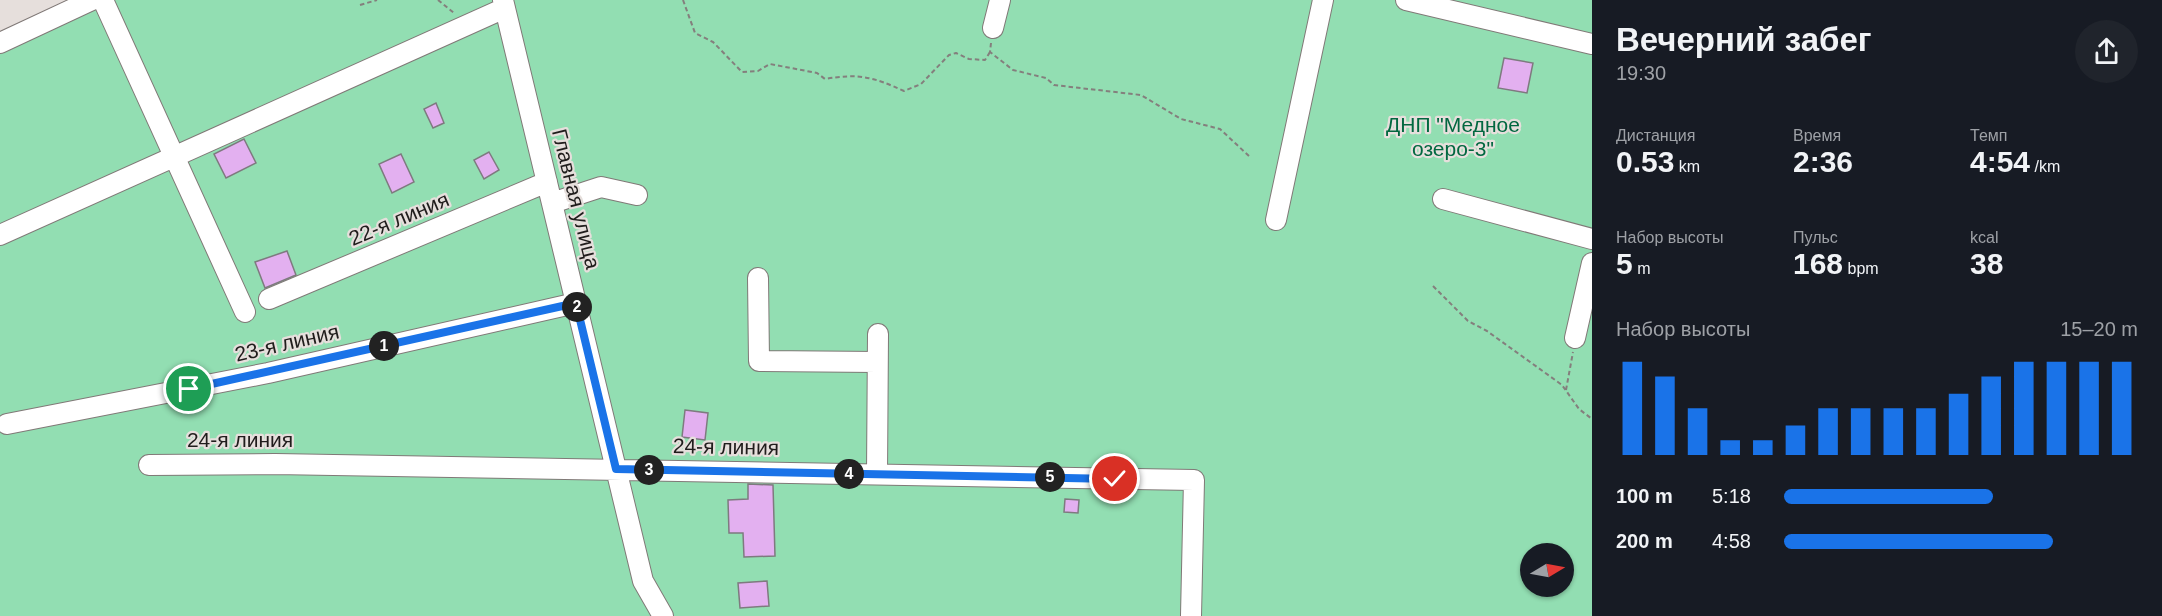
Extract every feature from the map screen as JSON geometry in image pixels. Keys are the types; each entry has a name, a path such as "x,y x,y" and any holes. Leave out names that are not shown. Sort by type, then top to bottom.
{"street":[{"path":"0,43 92,0"},
{"path":"103,0 172,156 245,312"},
{"path":"993,28 1000,0"},
{"path":"1276,220 1323,0"},
{"path":"1406,0 1592,44"},
{"path":"0,235 504,4"},
{"name":"Главная улица","path":"504,4 643,581 663,616"},
{"name":"22-я линия","path":"269,299 547,182"},
{"path":"552,203 601,187 637,195"},
{"path":"1443,199 1592,239"},
{"path":"1575,338 1592,263"},
{"path":"759,278 759,361 878,362"},
{"name":"23-я линия","path":"7,423 268,373 576,303"},
{"path":"877,474 878,334"},
{"name":"24-я линия","path":"149,465 616,469 1194,480 1191,616"}],"path":[{"path":"360,5 377,0"},
{"path":"683,0 695,33 713,42 742,72 758,71 770,64 817,73 825,80 855,75 876,78 904,91 921,84 949,55 956,53 969,59 985,60 990,52 993,28"},
{"path":"990,52 1013,70 1046,78 1054,85 1142,95 1180,119 1220,129 1250,157"},
{"path":"1433,286 1468,321 1487,331 1562,385 1579,409 1592,419"},
{"path":"1566,390 1575,338"}],"green space":[{"name":"ДНП \"Медное озеро-3\"","path":"92,0 1592,0 1592,616 0,616 0,43"}],"building":[{"path":"1504,58 1533,63 1527,93 1498,88"},
{"path":"436,103 444,123 433,128 424,109"},
{"path":"244,139 256,163 226,178 214,154"},
{"path":"489,152 499,170 484,179 474,160"},
{"path":"401,154 414,182 392,193 379,164"},
{"path":"287,251 296,275 265,288 255,262"},
{"path":"685,410 708,413 705,440 682,437"},
{"path":"748,484 773,485 775,556 744,557 743,533 729,533 728,500 748,499"},
{"path":"1065,499 1079,500 1078,513 1064,512"},
{"path":"767,581 769,606 740,608 738,583"}],"route":[{"path":"189,389 576,303 616,469 1115,479"}]}
